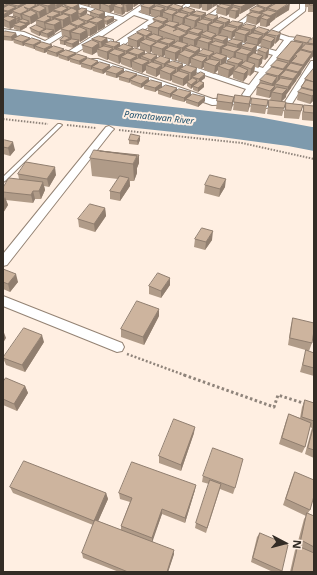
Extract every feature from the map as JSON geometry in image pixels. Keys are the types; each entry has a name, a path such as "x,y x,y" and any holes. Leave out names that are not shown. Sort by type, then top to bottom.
{"street":[{"path":"72,53 148,3"},
{"path":"182,9 191,3"},
{"path":"209,17 229,3"},
{"path":"269,3 234,24 289,39 314,42"},
{"path":"273,3 280,4"},
{"path":"68,5 90,16 123,19"},
{"path":"271,34 301,9"},
{"path":"133,13 178,26"},
{"path":"46,44 90,16"},
{"path":"95,38 122,46 140,34 155,20"},
{"path":"3,31 24,32 46,44 212,102 241,101 288,108 314,63"},
{"path":"208,35 277,54"},
{"path":"241,101 289,39"},
{"path":"204,53 264,71"},
{"path":"162,60 250,88"},
{"path":"3,262 109,129"},
{"path":"3,301 117,347"}],"lane":[{"path":"3,180 60,125"}],"path":[{"path":"3,119 237,143 284,150 314,159"},
{"path":"117,347 122,352 274,407 278,395 308,405"}],"water":[{"name":"Pamatawan River","path":"3,88 253,116 314,127 314,151 221,137 3,114"}],"building":[{"path":"3,3 10,3 3,6"},
{"path":"24,3 18,6 10,4"},
{"path":"28,3 33,3 36,5 29,9 24,7 28,10 20,14 12,11"},
{"path":"54,3 48,6 40,4"},
{"path":"69,3 79,4 72,8 64,5"},
{"path":"101,3 114,3 109,6"},
{"path":"119,3 130,3 126,5 121,4 124,6 121,8 114,6"},
{"path":"146,3 155,4 149,8 141,6"},
{"path":"235,3 248,3 241,7 233,5"},
{"path":"261,3 272,4 266,8 257,5"},
{"path":"277,3 289,3 277,11 268,8"},
{"path":"158,4 172,4 167,7"},
{"path":"174,4 183,7 178,10 169,7"},
{"path":"222,4 231,6 226,9 217,6"},
{"path":"9,5 16,7 8,11 3,10 3,8"},
{"path":"40,5 46,8 39,12 31,9"},
{"path":"62,6 68,8 61,12 53,10"},
{"path":"157,6 165,8 160,11 151,9"},
{"path":"257,6 265,9 259,12 250,10"},
{"path":"186,7 195,10 190,13 181,10"},
{"path":"234,7 240,9 236,11 230,10"},
{"path":"72,8 78,11 71,15 63,13"},
{"path":"82,8 87,9 80,14 78,13 77,11"},
{"path":"96,9 105,12 99,15 90,12"},
{"path":"169,9 177,11 172,15 163,12"},
{"path":"31,10 37,13 30,17 22,14"},
{"path":"268,10 277,12 270,16 261,13"},
{"path":"53,11 60,13 52,17 47,16 51,18 44,22 36,20"},
{"path":"197,11 206,13 201,16 192,14"},
{"path":"179,12 188,14 183,18 174,15"},
{"path":"253,12 262,14 257,18 247,15"},
{"path":"64,14 70,16 63,20 54,18"},
{"path":"87,14 94,17 87,21 78,18"},
{"path":"209,14 218,16 213,20 204,17"},
{"path":"191,15 200,17 195,21 185,18"},
{"path":"265,15 271,17 267,20 261,18"},
{"path":"8,16 16,18 9,22 3,19"},
{"path":"108,16 114,17 104,21 103,19"},
{"path":"159,16 168,19 163,22 153,19"},
{"path":"97,17 104,19 97,23 88,21"},
{"path":"221,17 230,20 225,23 216,20"},
{"path":"23,19 29,21 26,23 18,21"},
{"path":"55,19 61,21 54,25 45,23"},
{"path":"79,19 85,22 78,26 70,23"},
{"path":"203,19 212,21 207,25 197,22"},
{"path":"157,21 164,24 158,28 148,26"},
{"path":"170,21 179,23 173,27 164,24"},
{"path":"233,21 243,23 238,27 228,24"},
{"path":"20,22 27,24 20,27 13,25"},
{"path":"90,22 97,25 90,29 81,26"},
{"path":"215,22 224,24 219,28 209,25"},
{"path":"70,24 77,27 69,31 61,29"},
{"path":"182,24 191,27 186,31 176,27"},
{"path":"247,24 256,26 251,30 241,27"},
{"path":"36,25 45,29 39,32 30,28"},
{"path":"167,25 177,29 173,31 178,29 187,33 179,37 159,30"},
{"path":"227,26 237,28 232,32 222,29"},
{"path":"80,27 87,30 80,34 71,32"},
{"path":"259,27 269,30 264,34 254,30"},
{"path":"194,28 203,30 198,34 188,31"},
{"path":"47,29 54,30 47,34 41,32"},
{"path":"143,29 152,32 146,36 137,32"},
{"path":"240,29 250,31 245,35 235,32"},
{"path":"272,30 281,33 277,36 267,34"},
{"path":"5,31 16,33 11,37 3,36"},
{"path":"207,31 216,34 211,38 201,34"},
{"path":"137,33 144,36 137,41 128,38"},
{"path":"189,33 200,36 194,40 183,37"},
{"path":"253,33 263,35 258,39 247,36"},
{"path":"154,34 163,37 157,41 147,37"},
{"path":"21,35 30,38 22,42 13,39"},
{"path":"218,35 228,37 223,41 213,38"},
{"path":"266,35 275,38 271,42 262,39"},
{"path":"297,35 311,38 307,43 294,40"},
{"path":"65,36 70,38 64,41 60,40"},
{"path":"99,36 107,38 101,42 92,39"},
{"path":"202,37 213,40 208,43 198,40"},
{"path":"32,38 41,41 33,45 24,43"},
{"path":"166,38 175,40 169,44 159,41"},
{"path":"313,38 314,44 308,43"},
{"path":"72,39 79,40 72,44 65,42"},
{"path":"146,39 156,42 150,46 140,42"},
{"path":"233,39 243,41 237,45 227,42"},
{"path":"92,40 99,43 92,48 82,45"},
{"path":"111,41 120,43 114,47 104,44"},
{"path":"178,41 188,44 182,48 172,45"},
{"path":"216,41 226,44 220,47 210,44"},
{"path":"292,41 303,43 289,61 277,58"},
{"path":"42,42 52,45 44,49 35,46"},
{"path":"158,42 168,45 162,49 152,46"},
{"path":"247,43 257,45 252,49 241,46"},
{"path":"124,44 133,47 126,51 117,48"},
{"path":"306,44 314,45 312,52 301,49"},
{"path":"191,45 200,48 195,52 185,48"},
{"path":"228,45 240,48 234,52 222,48"},
{"path":"54,46 64,49 56,53 47,50"},
{"path":"104,46 113,48 107,52 97,49"},
{"path":"171,46 181,49 175,53 165,50"},
{"path":"263,47 269,49 266,53 258,50"},
{"path":"135,48 145,51 138,55 128,52"},
{"path":"242,48 252,51 247,55 236,52"},
{"path":"115,49 125,52 118,56 109,53"},
{"path":"204,49 214,52 209,56 198,53"},
{"path":"66,50 76,53 67,57 58,54"},
{"path":"185,50 195,53 189,58 179,54"},
{"path":"301,50 312,53 303,65 291,62 297,56 295,55"},
{"path":"128,53 137,56 130,60 121,57"},
{"path":"148,53 157,55 151,60 141,56"},
{"path":"217,53 227,56 221,60 211,56"},
{"path":"254,53 263,56 259,60 249,57"},
{"path":"77,54 87,57 79,61 69,58"},
{"path":"197,55 207,57 202,62 191,58"},
{"path":"161,56 170,59 164,64 154,60"},
{"path":"233,57 243,60 238,64 227,61"},
{"path":"88,58 98,61 91,66 81,63"},
{"path":"139,58 149,61 142,65 132,61"},
{"path":"210,59 220,61 215,66 204,62"},
{"path":"277,60 288,63 283,69 271,66"},
{"path":"173,61 183,64 177,68 166,64"},
{"path":"246,61 255,64 251,69 241,65"},
{"path":"100,62 110,65 102,70 92,67"},
{"path":"152,62 162,65 156,69 146,65"},
{"path":"225,63 235,66 229,70 218,66"},
{"path":"291,63 303,66 298,72 286,69"},
{"path":"187,65 197,68 191,73 180,69"},
{"path":"113,66 124,69 116,74 106,71"},
{"path":"166,66 176,69 170,74 160,70"},
{"path":"239,66 248,70 244,74 234,71"},
{"path":"272,67 284,70 278,76 266,73"},
{"path":"314,68 314,82 305,79"},
{"path":"286,70 298,73 293,79 280,76"},
{"path":"126,71 137,74 129,79 118,76"},
{"path":"179,71 189,74 183,79 172,75"},
{"path":"201,72 205,74 199,79 192,77"},
{"path":"266,74 277,77 272,84 260,80"},
{"path":"138,75 149,78 141,84 130,80"},
{"path":"193,78 197,80 191,85 187,82"},
{"path":"281,78 293,80 288,87 275,84"},
{"path":"151,80 162,83 155,88 144,85"},
{"path":"306,80 314,82 313,90 301,87"},
{"path":"200,81 204,83 198,88 193,86"},
{"path":"261,83 275,86 270,91 257,87"},
{"path":"166,85 177,88 170,94 158,90"},
{"path":"277,87 287,89 282,94 272,92"},
{"path":"302,88 314,91 314,94 312,96 298,92"},
{"path":"179,89 191,92 184,98 172,94"},
{"path":"193,94 205,97 198,103 186,99"},
{"path":"218,94 234,97 232,103 217,101"},
{"path":"235,95 251,97 249,104 234,102"},
{"path":"252,98 268,100 267,106 251,104"},
{"path":"269,100 286,102 284,108 269,107"},
{"path":"286,103 303,105 301,111 286,110"},
{"path":"304,105 314,106 314,113 304,112"},
{"path":"131,134 140,136 137,141 129,140"},
{"path":"3,141 13,142 8,148 3,147"},
{"path":"94,150 137,156 133,164 90,158"},
{"path":"100,151 139,155 137,160 137,156"},
{"path":"26,162 55,167 47,179 18,174"},
{"path":"210,175 226,179 220,189 205,185"},
{"path":"120,176 129,178 120,193 110,191"},
{"path":"9,178 43,182 39,191 33,191 31,195 3,192 3,188"},
{"path":"90,204 105,208 94,224 78,219"},
{"path":"202,228 213,231 206,242 195,239"},
{"path":"3,269 16,274 8,284 3,282"},
{"path":"158,273 170,278 161,291 149,286"},
{"path":"137,301 159,309 143,337 121,329"},
{"path":"293,318 314,323 312,343 290,338"},
{"path":"24,328 42,335 22,365 3,358"},
{"path":"306,350 314,353 314,368 303,365"},
{"path":"6,378 25,386 14,404 3,399 3,382"},
{"path":"305,400 314,403 314,421 302,417"},
{"path":"289,414 311,423 305,447 282,438"},
{"path":"174,419 195,427 181,465 159,456"},
{"path":"314,425 314,450 308,448"},
{"path":"213,448 243,459 235,488 203,476"},
{"path":"24,461 106,493 94,521 10,487"},
{"path":"132,462 196,485 185,518 162,509 152,538 121,526 132,498 119,493"},
{"path":"295,472 314,480 314,496 310,510 286,499"},
{"path":"210,480 221,484 207,528 196,523"},
{"path":"307,513 314,516 314,547 301,540"},
{"path":"95,520 174,550 167,572 128,572 82,553"},
{"path":"260,533 288,545 282,571 253,558"},
{"path":"298,546 314,553 314,572 292,572"}]}
